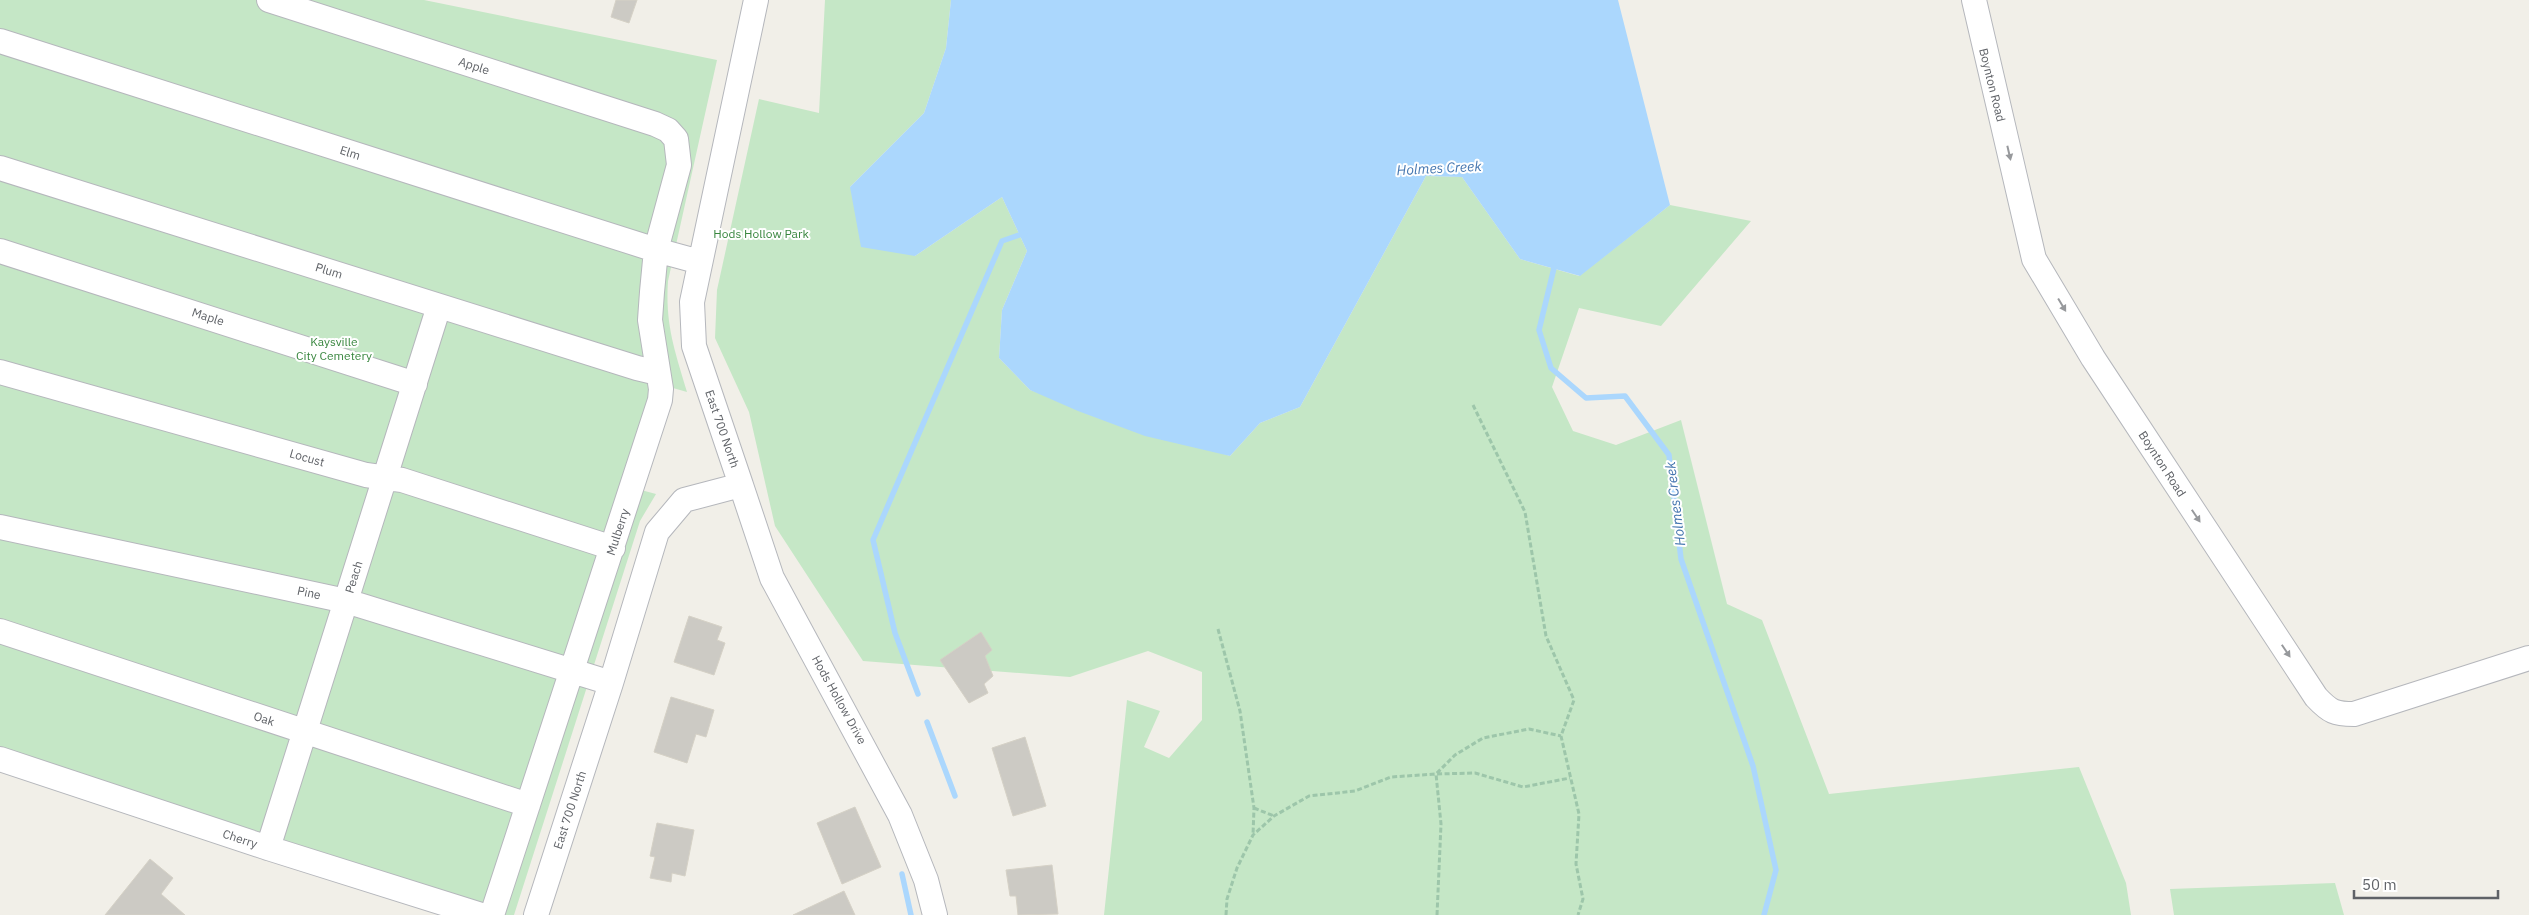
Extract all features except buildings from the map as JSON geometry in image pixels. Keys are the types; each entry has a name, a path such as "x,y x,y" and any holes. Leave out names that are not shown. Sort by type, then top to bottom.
{"street":[{"name":"Apple","path":"269,0 655,124 668,130 676,139"},
{"name":"East 700 North","path":"536,915 611,683 656,532 684,500 740,485 694,346 692,302 756,0"},
{"name":"Boynton Road","path":"1975,10 2034,259 2093,358 2316,697 2325,707 2337,714 2354,714 2529,658"},
{"name":"Elm","path":"0,41 656,250 700,262"},
{"name":"Mulberry","path":"492,915 660,400 650,320 656,250 679,165 676,139"},
{"name":"Plum","path":"0,168 636,368 658,373"},
{"name":"Maple","path":"0,251 415,384"},
{"name":"Peach","path":"268,848 439,306"},
{"name":"Locust","path":"0,372 384,479 402,480 613,548"},
{"name":"Hods Hollow Drive","path":"740,485 772,578 900,816 926,880 934,915"},
{"name":"Pine","path":"0,527 346,601 611,683"},
{"name":"Oak","path":"0,631 528,805"},
{"name":"Cherry","path":"0,760 268,848 481,915"}],"path":[{"path":"1473,405 1525,512 1546,636 1574,700 1560,736 1579,814 1576,864 1582,899 1578,915"},
{"path":"1218,629 1240,711 1254,808 1253,835"},
{"path":"1436,774 1455,755 1483,738 1529,729 1560,736"},
{"path":"1226,915 1227,899 1237,868 1253,835 1274,816 1309,796 1355,791 1391,777 1476,773 1523,787 1570,778"},
{"path":"1436,774 1441,824 1437,915"},
{"path":"1254,808 1274,816"}],"green space":[{"name":"Kaysville City Cemetery","path":"0,0 424,0 717,60 668,281 667,297 670,325 687,392 673,388 641,490 656,494 640,521 514,915 453,915 0,771"},
{"name":"Hods Hollow Park","path":"825,0 951,0 946,48 924,113 850,187 915,256 1002,197 1027,251 1002,310 999,358 1030,390 1230,456 1260,423 1300,407 1426,176 1462,177 1520,259 1579,276 1670,205 1751,221 1661,326 1579,308 1552,387 1573,431 1616,445 1681,420 1727,604 1762,620 1829,794 2079,767 2126,883 2131,915 1104,915 1127,700 1160,711 1144,747 1169,758 1202,720 1202,672 1148,651 1070,677 863,661 775,526 749,412 715,338 717,290 759,99 819,113"},
{"path":"2335,883 2344,915 2174,915 2170,889"}],"water":[{"path":"951,0 1618,0 1670,205 1580,276 1520,259 1462,177 1426,176 1300,407 1260,423 1230,456 1145,436 1078,411 1030,390 999,358 1002,310 1027,251 1002,197 915,256 861,247 850,187 924,113 946,48"}],"waterway":[{"path":"918,694 895,633 873,540 1002,241 1025,233"},
{"name":"Holmes Creek","path":"1552,263 1554,268 1539,330 1551,368 1586,398 1625,396 1669,455 1681,559 1753,766 1776,870 1764,915"},
{"path":"927,722 955,796"},
{"path":"902,874 911,915"}]}
